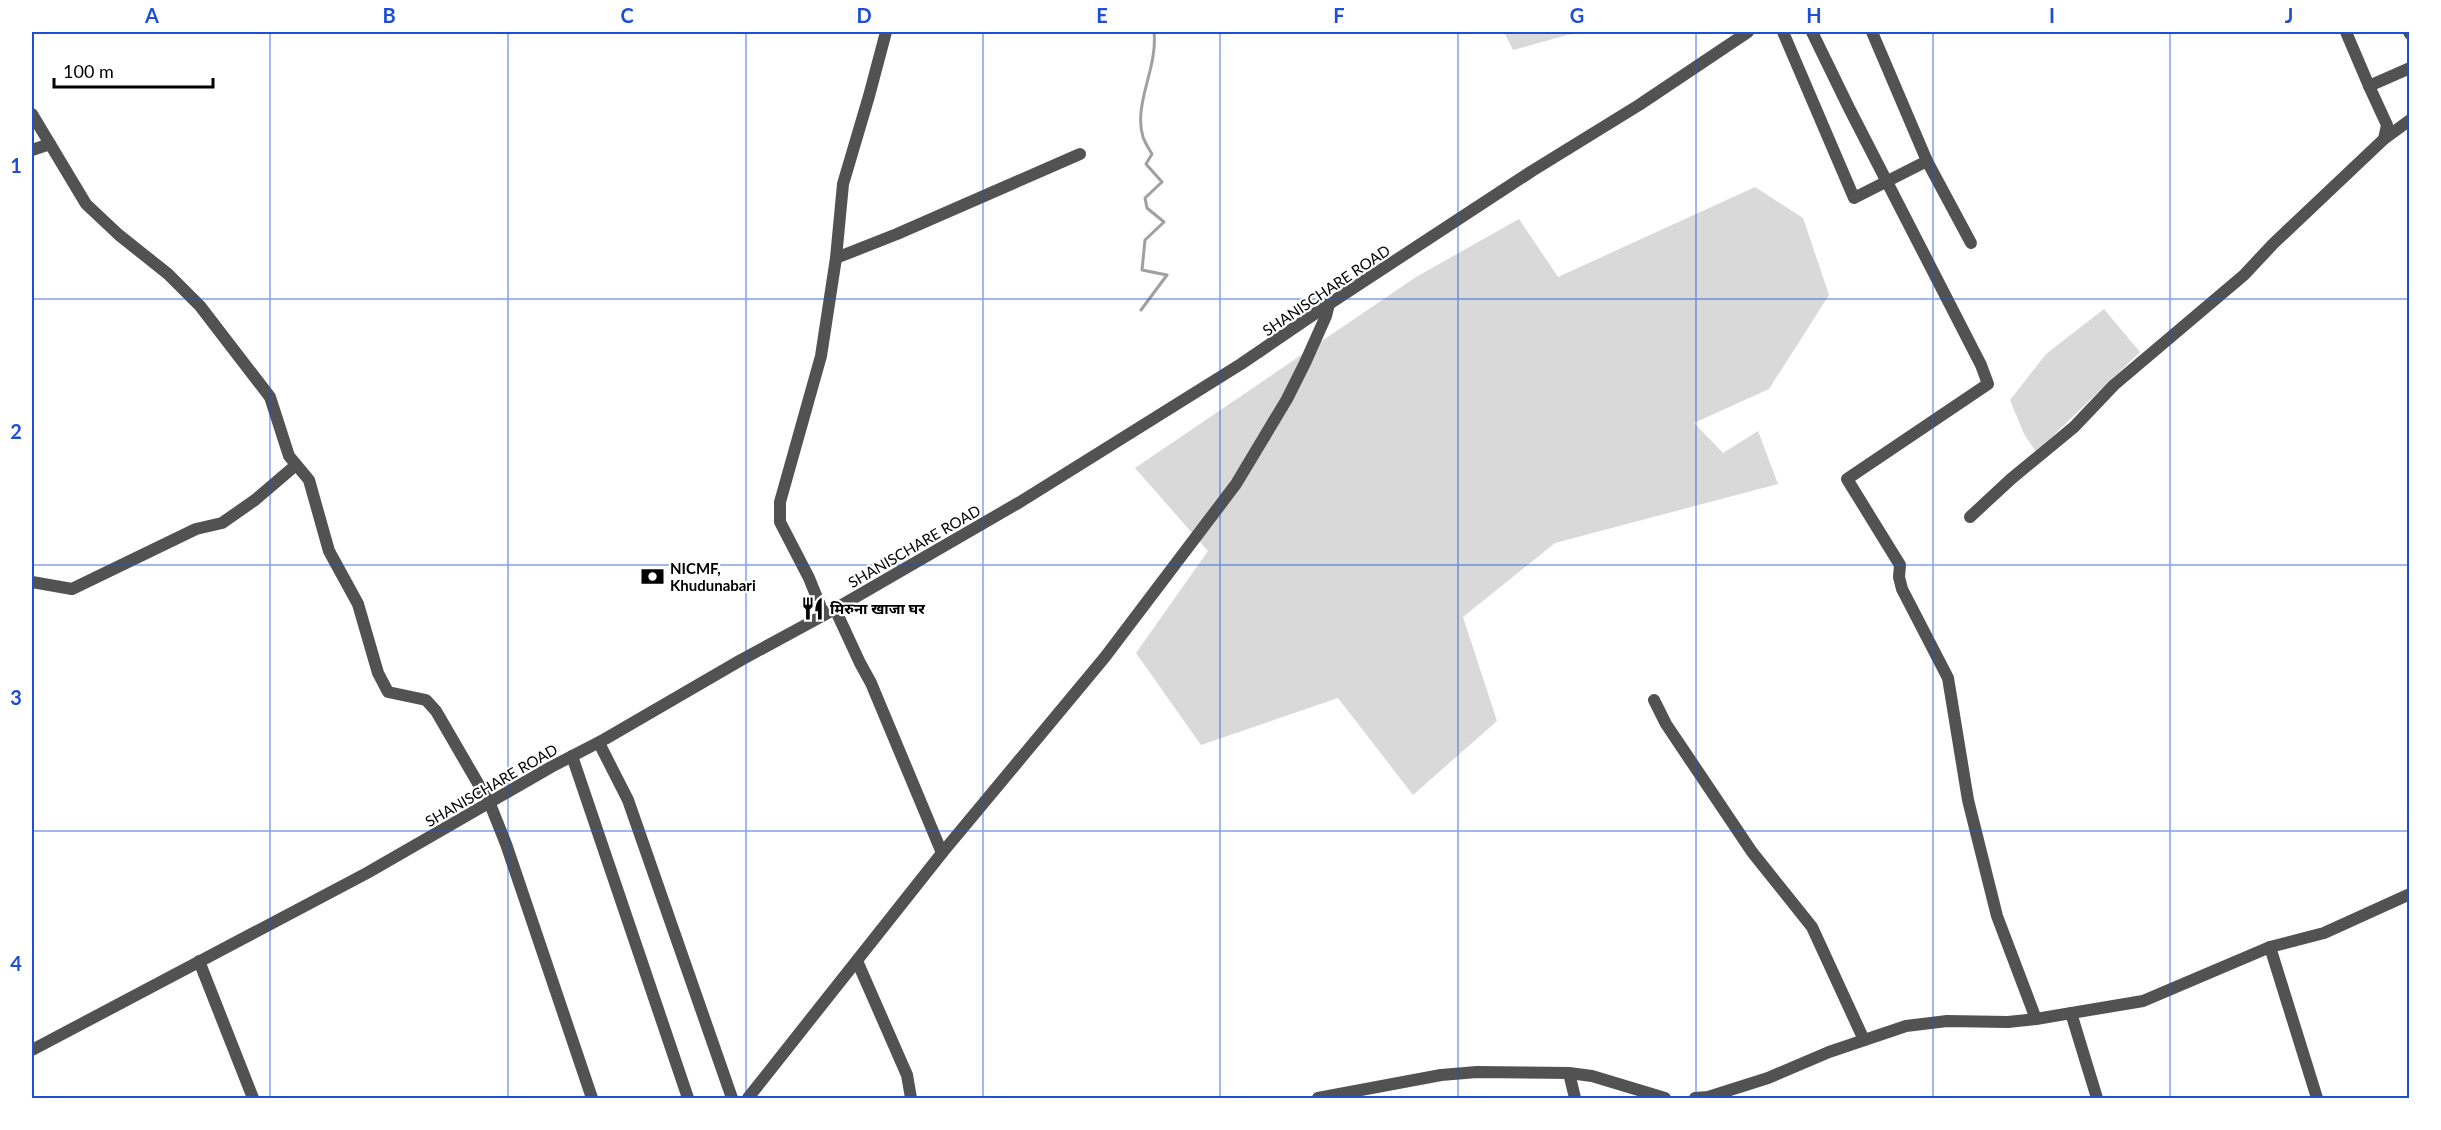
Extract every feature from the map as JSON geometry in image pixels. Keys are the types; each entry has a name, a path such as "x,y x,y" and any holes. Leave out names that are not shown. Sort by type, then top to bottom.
{"street":[{"path":"824,615 780,522 780,502 821,356 836,258 843,184 885,32"},
{"name":"SHANISCHARE ROAD","path":"32,1050 367,873 835,609 1030,496 1241,364 1532,171 1639,105 1748,32"},
{"path":"1783,32 1854,198 1927,161"},
{"path":"1812,32 1886,182 1981,364 1988,384 1847,479 1900,565 1899,577 1902,589 1948,678 1968,800 1997,916 2036,1019"},
{"path":"1872,32 1927,161 1971,243"},
{"path":"2346,32 2387,125 2384,139"},
{"path":"2369,86 2409,68"},
{"path":"32,114 86,204 119,235 168,274 200,306 270,397 289,456 309,480 329,551 358,604 378,673 388,692 426,700 436,711 490,804 506,844 592,1098"},
{"path":"1970,517 2011,478 2073,427 2114,384 2244,275 2272,244 2384,139 2409,120"},
{"path":"32,150 50,144"},
{"path":"836,258 897,234 1080,154"},
{"path":"748,1098 942,853 1105,657 1231,492 1291,390 1326,316 1329,304"},
{"path":"32,582 72,589 196,529 222,523 255,500 296,465"},
{"path":"835,609 871,683 942,853"},
{"path":"1654,700 1666,724 1752,852 1812,927 1863,1040"},
{"path":"599,743 628,800 732,1098"},
{"path":"572,756 688,1098"},
{"path":"1695,1098 1708,1097 1768,1078 1829,1052 1906,1026 1947,1021 2008,1022 2143,1001 2270,947 2324,933 2409,894"},
{"path":"2270,947 2317,1098"},
{"path":"199,961 253,1098"},
{"path":"857,961 907,1075 911,1098"},
{"path":"2071,1013 2097,1098"},
{"path":"1318,1098 1441,1075 1477,1072 1569,1073 1592,1076 1665,1098"},
{"path":"1569,1073 1575,1098"}],"shaded area":[{"path":"1504,32 1578,32 1513,50"},
{"path":"1755,187 1803,218 1829,295 1769,389 1694,423 1723,453 1758,431 1778,484 1555,543 1463,617 1497,721 1413,795 1338,698 1201,745 1136,653 1208,551 1135,468 1416,277 1519,219 1558,277"},
{"path":"2104,309 2140,352 2036,452 2024,434 2010,400 2046,354"}],"waterway":[{"path":"1141,310 1167,275 1142,270 1145,240 1164,222 1147,208 1145,198 1162,182 1146,164 1152,154 1144,139 1141,124 1143,99 1153,59 1154,32"}],"place":[{"name":"NICMF, Khudunabari","path":"652,577"},
{"name":"मिरुना खाजा घर","path":"812,608"}]}
